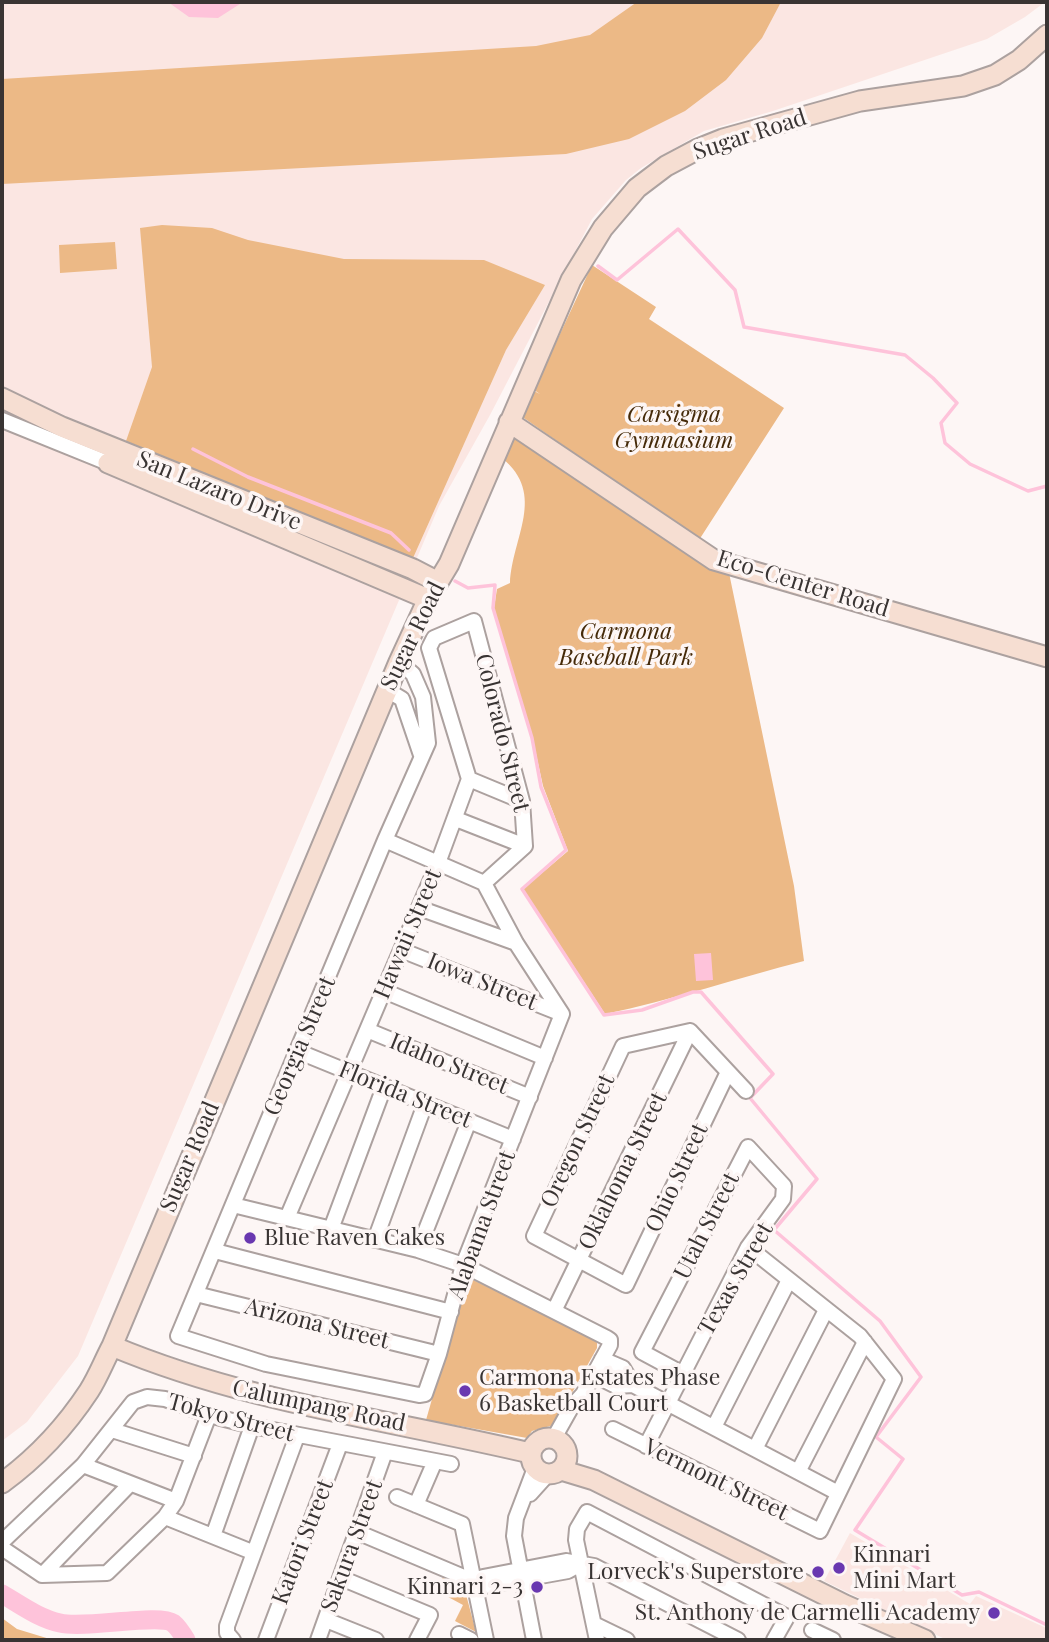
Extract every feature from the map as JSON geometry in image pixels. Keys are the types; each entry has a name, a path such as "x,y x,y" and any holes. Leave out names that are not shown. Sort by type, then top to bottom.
{"main road":[{"name":"Sugar Road","path":"2,1483 38,1452 65,1422 90,1390 112,1346 399,662 433,590 450,565 571,280 603,228 636,188 651,176 698,149 723,139 860,101 963,86 995,75 1019,60 1047,35"},
{"name":"San Lazaro Drive","path":"2,398 62,427 413,569 433,590"},
{"name":"Eco-Center Road","path":"509,422 714,560 1047,657"},
{"name":"San Lazaro Drive","path":"108,463 433,590"},
{"name":"Calumpang Road","path":"112,1346 166,1368 257,1395 551,1458 845,1605 925,1640"}],"street":[{"name":"San Lazaro Drive","path":"2,420 108,463"},
{"name":"Colorado Street","path":"470,779 429,648 434,638 474,621 522,801 525,846"},
{"name":"Georgia Street","path":"178,1336 428,743 423,697 413,674 399,662"},
{"path":"387,690 402,699 421,755"},
{"path":"410,722 425,717"},
{"path":"470,779 522,801"},
{"name":"Hawaii Street","path":"287,1218 438,863 470,779"},
{"path":"456,819 525,846 484,883"},
{"path":"385,840 484,883 516,943 562,1014"},
{"path":"419,908 516,943"},
{"name":"Iowa Street","path":"401,950 562,1014"},
{"path":"384,991 545,1058"},
{"name":"Alabama Street","path":"178,1336 265,1364 425,1394 429,1389 463,1265 562,1014"},
{"name":"Idaho Street","path":"367,1030 530,1097"},
{"path":"690,1031 746,1091"},
{"name":"Oregon Street","path":"580,1261 534,1236 623,1046 690,1031"},
{"name":"Oklahoma Street","path":"554,1311 690,1031"},
{"name":"Florida Street","path":"297,1051 513,1139"},
{"name":"Ohio Street","path":"580,1261 626,1285 728,1072"},
{"path":"331,1229 384,1087"},
{"path":"375,1240 425,1104"},
{"path":"418,1250 469,1121"},
{"name":"Utah Street","path":"683,1374 642,1352 748,1147 783,1186"},
{"name":"Texas Street","path":"646,1446 748,1247 783,1199 783,1186"},
{"path":"233,1205 418,1250 463,1265 610,1340 594,1375 572,1406 551,1458 524,1501 515,1528 534,1640"},
{"path":"602,1359 623,1368 633,1385 838,1493 894,1379 865,1342 748,1247"},
{"path":"215,1251 451,1312"},
{"path":"714,1427 789,1280"},
{"name":"Arizona Street","path":"195,1294 439,1353"},
{"path":"755,1449 826,1310"},
{"path":"798,1472 865,1342"},
{"path":"594,1375 616,1386 633,1385"},
{"name":"Tokyo Street","path":"2,1542 83,1465 133,1402 147,1397 165,1399 209,1415 297,1436 451,1464"},
{"path":"2,1548 42,1575 107,1573 165,1517 176,1501 209,1415"},
{"path":"213,1536 252,1426"},
{"name":"Vermont Street","path":"613,1429 820,1531 838,1493"},
{"path":"112,1430 194,1456"},
{"path":"230,1636 227,1626 297,1436"},
{"name":"Katori Street","path":"266,1640 341,1444"},
{"name":"Sakura Street","path":"318,1640 385,1452"},
{"path":"416,1505 435,1461"},
{"path":"83,1465 176,1501"},
{"path":"42,1575 130,1484"},
{"path":"397,1497 462,1524 486,1640"},
{"path":"597,1640 576,1540 577,1529 587,1512 787,1617 774,1640"},
{"path":"165,1517 253,1552"},
{"path":"357,1532 475,1581 483,1577 521,1574 566,1561 594,1566 738,1640"},
{"path":"341,1578 430,1615 418,1640"},
{"path":"326,1620 376,1640"},
{"path":"594,1624 627,1640"},
{"path":"812,1630 830,1640"}],"shaded area":[{"path":"2,2 1045,2 987,39 773,111 704,131 641,168 626,180 592,219 490,415 439,506 78,1356 27,1422 2,1441"},
{"path":"168,2 243,2 218,18 189,17"},
{"path":"711,953 713,980 696,981 694,954"},
{"path":"850,1533 970,1604 976,1596 1044,1627 1047,1629 1047,1640 947,1640 824,1581"}],"green space":[{"path":"637,2 781,2 762,38 726,80 685,111 629,139 566,154 2,184 2,79 536,46 590,35"},
{"path":"162,225 212,228 248,240 344,259 484,260 545,285 506,350 413,558 126,441 152,367 140,228"},
{"path":"115,242 117,269 60,273 59,245"},
{"name":"Carsigma Gymnasium","path":"592,265 656,307 649,319 784,408 699,540 521,416 534,391 540,394 534,390"},
{"name":"Carmona Baseball Park","path":"513,434 728,568 794,886 804,961 605,1014 523,889 568,851 543,786 533,740 494,608 497,589 510,583 524,517 523,487 515,472 502,458"},
{"path":"467,1277 594,1339 597,1343 597,1348 554,1425 532,1431 527,1438 426,1420"},
{"path":"443,1577 464,1587 476,1632 455,1621 463,1605 437,1591"},
{"path":"2,1618 17,1629 53,1640 2,1640"}],"waterway":[{"path":"598,266 617,280 678,229 735,290 744,327 905,355 957,403 941,423 945,443 970,464 1028,491 1047,486"},
{"path":"193,449 248,477 391,533 409,550"},
{"path":"455,581 468,588 495,585 493,608 532,738 541,787 566,850 522,889 604,1015 642,1010 693,992 701,992 773,1074 750,1098 817,1179 774,1230 880,1321 921,1377 876,1437 903,1459 855,1530 962,1595 979,1592 1047,1625"},
{"path":"2,1594 37,1615 60,1623 165,1620 173,1623 186,1640"}],"place":[{"name":"Blue Raven Cakes","path":"250,1238"},
{"name":"Carmona Estates Phase 6 Basketball Court","path":"465,1391"},
{"name":"Kinnari Mini Mart","path":"839,1568"},
{"name":"Lorveck's Superstore","path":"818,1572"},
{"name":"Kinnari 2-3","path":"537,1587"},
{"name":"St. Anthony de Carmelli Academy","path":"994,1613"}]}
